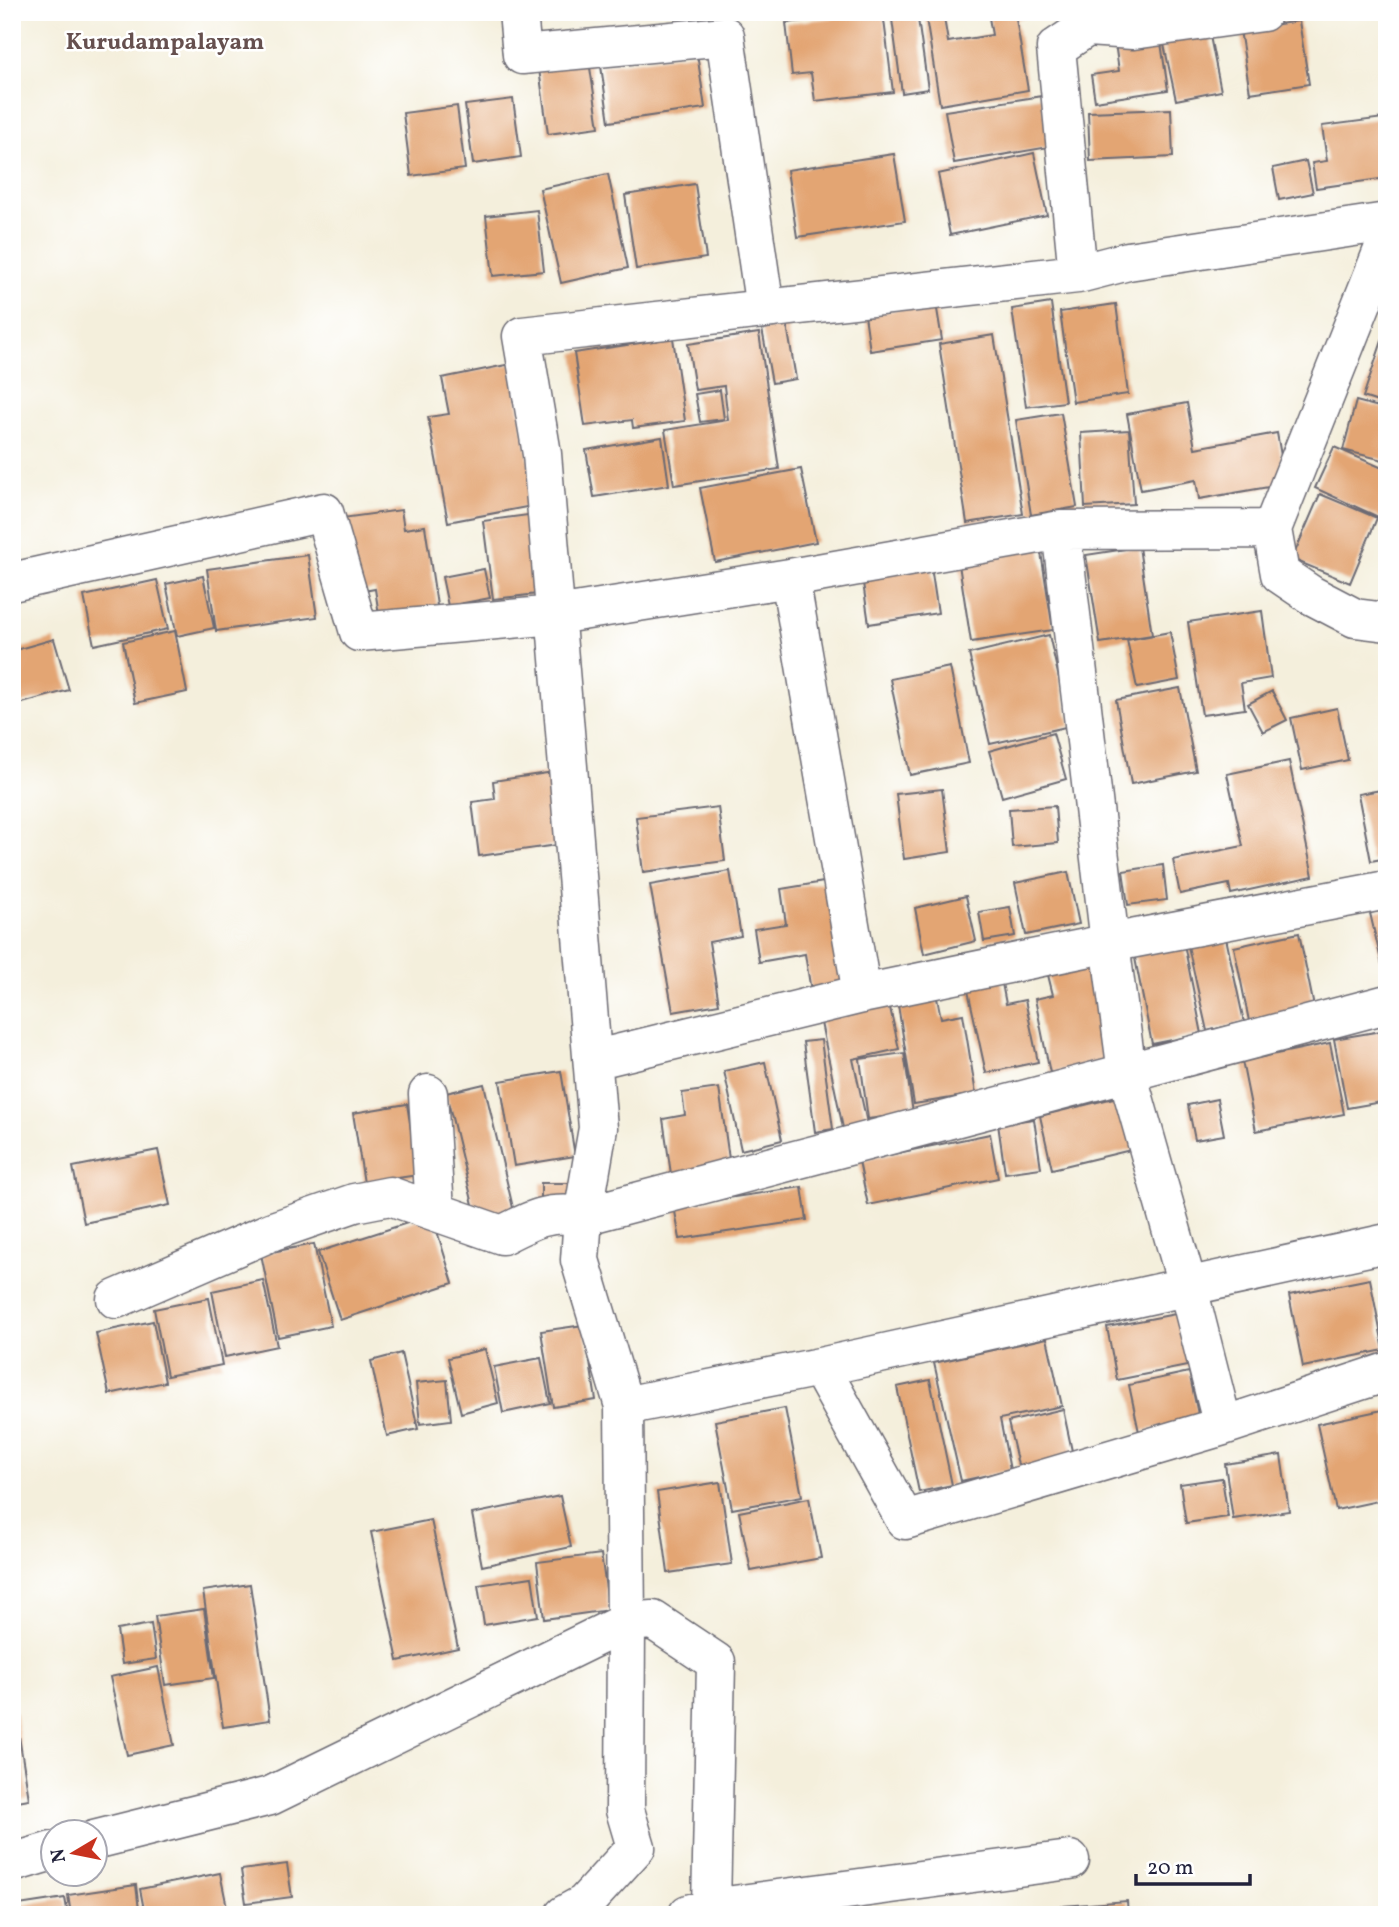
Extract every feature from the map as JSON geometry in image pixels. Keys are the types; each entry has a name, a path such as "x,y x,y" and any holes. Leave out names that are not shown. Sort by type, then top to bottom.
{"street":[{"path":"518,12 522,55 725,36 765,309"},
{"path":"1078,274 1056,48 1085,19 1133,30 1263,12"},
{"path":"578,1911 636,1847 625,1810 624,1406 580,1260 583,1216 598,1128 542,454 522,336 1078,274 1128,261 1387,222"},
{"path":"1387,240 1272,529 1280,574 1311,595 1355,618 1387,622"},
{"path":"12,582 324,512 359,632 556,615 790,578 1061,530 1272,529"},
{"path":"1061,530 1128,1073 1223,1426"},
{"path":"790,578 862,994"},
{"path":"593,1060 862,994 1387,890"},
{"path":"116,1299 273,1231 354,1203 390,1196 502,1235 539,1216 583,1216 1387,1004"},
{"path":"428,1094 435,1211"},
{"path":"624,1406 820,1367 1387,1243"},
{"path":"820,1367 905,1520 1223,1426 1387,1372"},
{"path":"108,1836 270,1796 626,1622 653,1620 716,1662 699,1911 1070,1860"},
{"path":"12,1863 38,1855"}],"building":[{"path":"883,12 893,92 815,101 811,73 792,75 786,23"},
{"path":"891,12 917,12 928,89 902,93"},
{"path":"925,12 943,12 948,42 992,35 988,12 1027,12 1028,17 1016,19 1028,90 940,105"},
{"path":"1299,21 1309,84 1250,93 1240,30"},
{"path":"1209,31 1221,91 1176,100 1163,40"},
{"path":"1160,36 1168,90 1095,101 1091,75 1119,71 1115,43"},
{"path":"697,53 705,108 609,122 601,66"},
{"path":"589,61 599,127 548,134 539,69"},
{"path":"1042,96 1049,147 954,163 945,111"},
{"path":"513,99 521,157 473,164 465,105"},
{"path":"457,106 465,169 411,176 403,113"},
{"path":"1171,109 1173,157 1090,161 1088,112"},
{"path":"1383,118 1387,146 1387,178 1316,188 1312,163 1327,161 1322,126"},
{"path":"1034,153 1047,215 950,235 938,174"},
{"path":"894,154 905,221 797,237 787,170"},
{"path":"1306,161 1313,193 1279,200 1273,168"},
{"path":"608,174 628,268 561,283 540,189"},
{"path":"695,184 706,258 636,269 625,195"},
{"path":"537,210 544,271 493,276 486,216"},
{"path":"936,303 942,340 870,351 865,315"},
{"path":"1051,303 1065,402 1026,407 1012,309"},
{"path":"1116,304 1128,394 1073,402 1060,312"},
{"path":"787,325 796,379 772,383 762,329"},
{"path":"759,333 779,469 674,485 665,430 728,420 724,386 695,390 688,344"},
{"path":"994,335 1023,514 967,523 939,344"},
{"path":"1384,335 1387,336 1387,405 1363,397"},
{"path":"673,338 685,421 633,428 632,420 585,426 574,353"},
{"path":"511,364 537,505 448,522 428,417 449,414 442,378"},
{"path":"720,390 724,419 700,422 695,394"},
{"path":"1356,401 1387,409 1387,461 1343,450"},
{"path":"1187,403 1195,448 1277,433 1286,484 1199,499 1196,480 1141,490 1127,414"},
{"path":"1061,413 1077,507 1031,515 1016,420"},
{"path":"1129,430 1134,504 1085,507 1081,433"},
{"path":"662,437 669,485 594,497 586,450"},
{"path":"1334,447 1387,470 1387,521 1315,488"},
{"path":"801,469 816,542 715,562 700,488"},
{"path":"1320,494 1377,518 1350,583 1292,559"},
{"path":"401,510 404,529 425,526 438,612 380,621 375,589 353,593 342,518"},
{"path":"535,514 546,593 493,599 483,521"},
{"path":"1040,546 1053,630 971,642 958,558"},
{"path":"1139,547 1152,635 1100,643 1086,555"},
{"path":"308,555 317,617 216,631 207,569"},
{"path":"931,567 938,613 869,624 862,576"},
{"path":"484,569 490,598 448,606 442,577"},
{"path":"203,576 214,628 177,636 166,584"},
{"path":"157,580 168,629 94,645 84,596"},
{"path":"1262,611 1271,678 1241,683 1245,709 1202,715 1188,622"},
{"path":"175,631 187,692 135,703 123,642"},
{"path":"1170,632 1179,680 1137,688 1127,640"},
{"path":"1049,635 1070,726 990,744 969,654"},
{"path":"54,639 69,690 12,706 12,651"},
{"path":"950,667 969,763 910,775 890,679"},
{"path":"1180,688 1196,771 1131,784 1116,700"},
{"path":"1272,691 1287,720 1263,732 1248,704"},
{"path":"1337,708 1348,760 1302,770 1291,718"},
{"path":"1053,733 1066,779 1002,797 989,751"},
{"path":"1289,761 1313,876 1231,894 1229,884 1180,894 1173,860 1243,846 1227,774"},
{"path":"561,771 572,843 479,856 472,802 495,799 493,781"},
{"path":"942,789 950,852 904,859 896,794"},
{"path":"1387,789 1387,858 1371,861 1358,794"},
{"path":"1055,806 1058,843 1012,847 1009,809"},
{"path":"718,807 725,861 643,872 636,817"},
{"path":"1163,865 1167,900 1128,905 1123,871"},
{"path":"730,871 741,936 709,942 719,1004 673,1012 650,885"},
{"path":"1068,872 1079,924 1026,935 1015,883"},
{"path":"836,880 854,990 812,997 805,954 759,962 754,929 786,924 781,889"},
{"path":"966,896 976,941 924,954 915,908"},
{"path":"1010,907 1015,936 984,941 979,912"},
{"path":"1387,909 1387,982 1386,982 1370,913"},
{"path":"1299,933 1314,1007 1249,1021 1234,947"},
{"path":"1226,938 1244,1022 1207,1031 1188,946"},
{"path":"1184,944 1202,1034 1152,1044 1134,953"},
{"path":"1095,960 1117,1059 1050,1073 1035,999 1053,995 1047,971"},
{"path":"1001,978 1006,1004 1025,1000 1038,1062 986,1073 967,986"},
{"path":"936,993 941,1018 963,1014 976,1094 914,1104 897,999"},
{"path":"889,1003 899,1049 853,1059 867,1123 843,1128 820,1018"},
{"path":"1387,1030 1387,1101 1347,1108 1334,1039"},
{"path":"821,1040 833,1129 815,1132 803,1042"},
{"path":"1330,1043 1344,1114 1256,1131 1242,1061"},
{"path":"904,1053 913,1113 868,1119 860,1059"},
{"path":"765,1062 782,1140 741,1150 724,1071"},
{"path":"561,1071 575,1156 514,1166 500,1081"},
{"path":"484,1084 514,1212 477,1221 446,1093"},
{"path":"719,1088 730,1166 671,1174 663,1119 685,1115 682,1093"},
{"path":"1126,1095 1139,1148 1052,1169 1040,1116"},
{"path":"1217,1099 1224,1135 1195,1140 1188,1105"},
{"path":"407,1104 418,1175 364,1183 353,1113"},
{"path":"1034,1119 1041,1168 1005,1173 998,1124"},
{"path":"990,1134 998,1178 868,1205 859,1161"},
{"path":"158,1150 170,1205 84,1223 73,1167"},
{"path":"541,1183 577,1183 577,1211 541,1211"},
{"path":"802,1187 807,1220 680,1239 674,1206"},
{"path":"432,1215 453,1283 340,1320 318,1252"},
{"path":"314,1244 331,1326 278,1337 261,1254"},
{"path":"1370,1279 1384,1350 1303,1367 1289,1295"},
{"path":"263,1280 277,1346 225,1357 212,1291"},
{"path":"209,1298 222,1365 167,1376 154,1309"},
{"path":"1181,1313 1192,1365 1117,1380 1107,1327"},
{"path":"153,1321 165,1382 109,1394 96,1333"},
{"path":"584,1325 596,1400 553,1407 541,1331"},
{"path":"1047,1338 1062,1406 1000,1419 1010,1470 961,1481 934,1363"},
{"path":"485,1349 498,1403 461,1413 448,1358"},
{"path":"401,1353 418,1429 387,1436 371,1361"},
{"path":"541,1358 550,1403 503,1413 494,1367"},
{"path":"1189,1372 1199,1419 1139,1432 1129,1385"},
{"path":"447,1380 451,1420 420,1424 416,1383"},
{"path":"930,1380 952,1485 919,1492 897,1387"},
{"path":"785,1408 802,1496 732,1509 715,1421"},
{"path":"1063,1409 1075,1465 1021,1478 1008,1422"},
{"path":"1387,1409 1387,1499 1336,1510 1317,1424"},
{"path":"1281,1455 1289,1511 1233,1519 1225,1464"},
{"path":"1222,1478 1228,1517 1186,1523 1180,1484"},
{"path":"720,1482 732,1564 668,1573 657,1492"},
{"path":"560,1496 571,1547 482,1566 472,1514"},
{"path":"809,1498 821,1558 751,1571 739,1512"},
{"path":"431,1520 458,1648 398,1661 371,1532"},
{"path":"601,1554 609,1610 544,1619 537,1562"},
{"path":"532,1577 538,1616 484,1625 478,1585"},
{"path":"250,1584 270,1720 223,1727 203,1591"},
{"path":"204,1609 214,1678 165,1685 155,1616"},
{"path":"151,1624 156,1659 122,1664 117,1630"},
{"path":"158,1667 174,1745 127,1755 110,1677"},
{"path":"12,1711 15,1711 29,1799 12,1802"},
{"path":"287,1864 292,1897 246,1903 241,1870"},
{"path":"220,1873 228,1912 213,1915 145,1915 140,1889"},
{"path":"136,1885 139,1910 111,1915 71,1915 68,1895"},
{"path":"65,1898 68,1915 12,1915 12,1906"},
{"path":"1127,1901 1128,1915 1052,1915 1051,1907"}],"district":[{"name":"Kurudampalayam","path":"165,43"}]}
